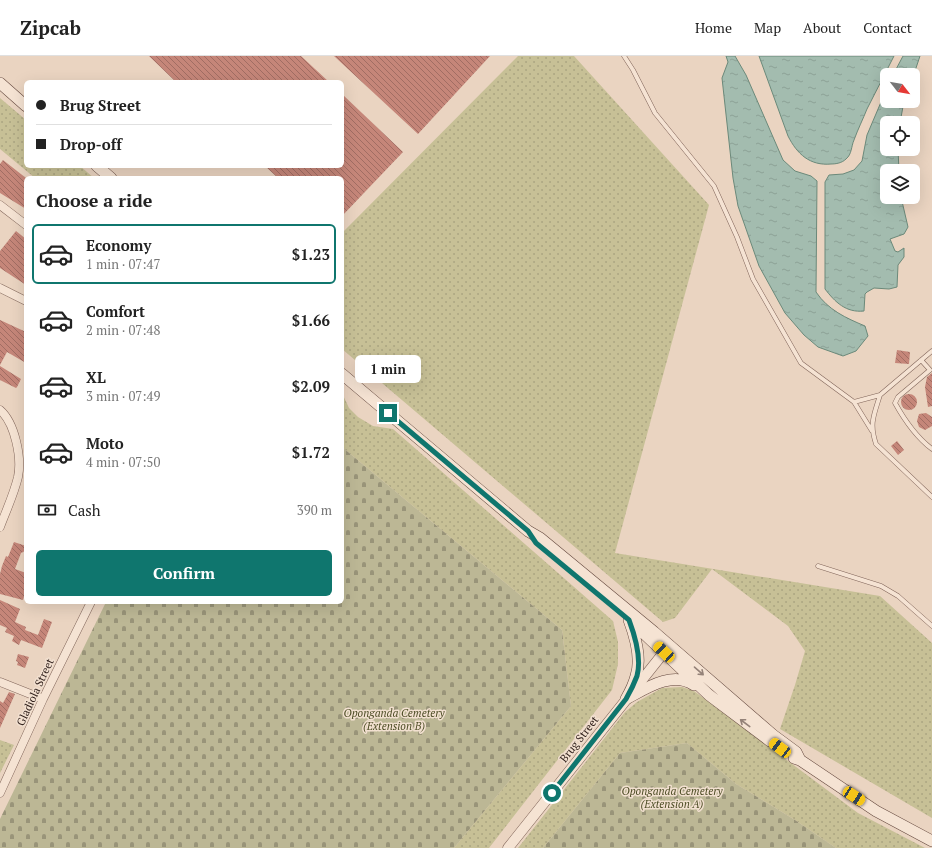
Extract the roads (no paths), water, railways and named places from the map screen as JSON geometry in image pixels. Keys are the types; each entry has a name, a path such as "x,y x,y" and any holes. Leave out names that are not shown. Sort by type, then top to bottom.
{"main road":[{"path":"1,84 24,104"},
{"path":"99,168 109,176"},
{"path":"344,376 528,531 540,538 667,649 773,736 796,752 800,760"},
{"path":"528,531 536,543 629,620 667,649 709,695"},
{"path":"626,699 637,674 638,656 636,639 629,620"},
{"path":"626,699 663,681 682,680 690,682 792,757 800,760 876,811 932,841"}],"street":[{"path":"0,205 24,223"},
{"path":"0,288 24,299"},
{"path":"0,410 9,423 16,438 18,475 0,527"},
{"name":"Gladiola Street","path":"0,793 43,699 90,604"},
{"name":"Brug Street","path":"508,848 667,649"},
{"path":"0,682 43,699"}],"lane":[{"path":"624,56 633,70 654,112 714,186 754,278 801,362 854,402 872,432 876,444 932,498"},
{"path":"854,402 880,395 932,351"},
{"path":"921,360 930,370 898,397 895,403 911,428 925,444 932,449"},
{"path":"872,432 872,419 880,395"},
{"path":"818,566 881,586 891,591 932,626"}],"water":[{"path":"726,56 735,56 746,75 783,160 795,171 811,176 817,181 816,292 832,309 865,326 868,336 856,351 843,356 818,347 804,335 785,313 759,266 738,206 733,178 722,78 728,62"},
{"path":"759,56 894,56 888,68 880,68 880,83 867,109 849,155 846,159 835,164 823,164 811,161 800,153 788,136"},
{"path":"903,56 920,56 916,68 897,68"},
{"path":"880,104 880,108 903,108 901,116 880,116 880,156 898,156 899,164 880,164 880,204 903,204 908,227 904,234 890,239 895,251 898,252 904,248 904,257 898,265 897,287 889,289 874,288 867,292 865,294 864,311 858,311 842,306 825,289 825,182 829,175 843,174 854,170 862,161 867,135"}],"park label":[{"name":"Oponganda Cemetery (Extension B)","path":"394,719"},
{"name":"Oponganda Cemetery (Extension A)","path":"672,797"}]}
